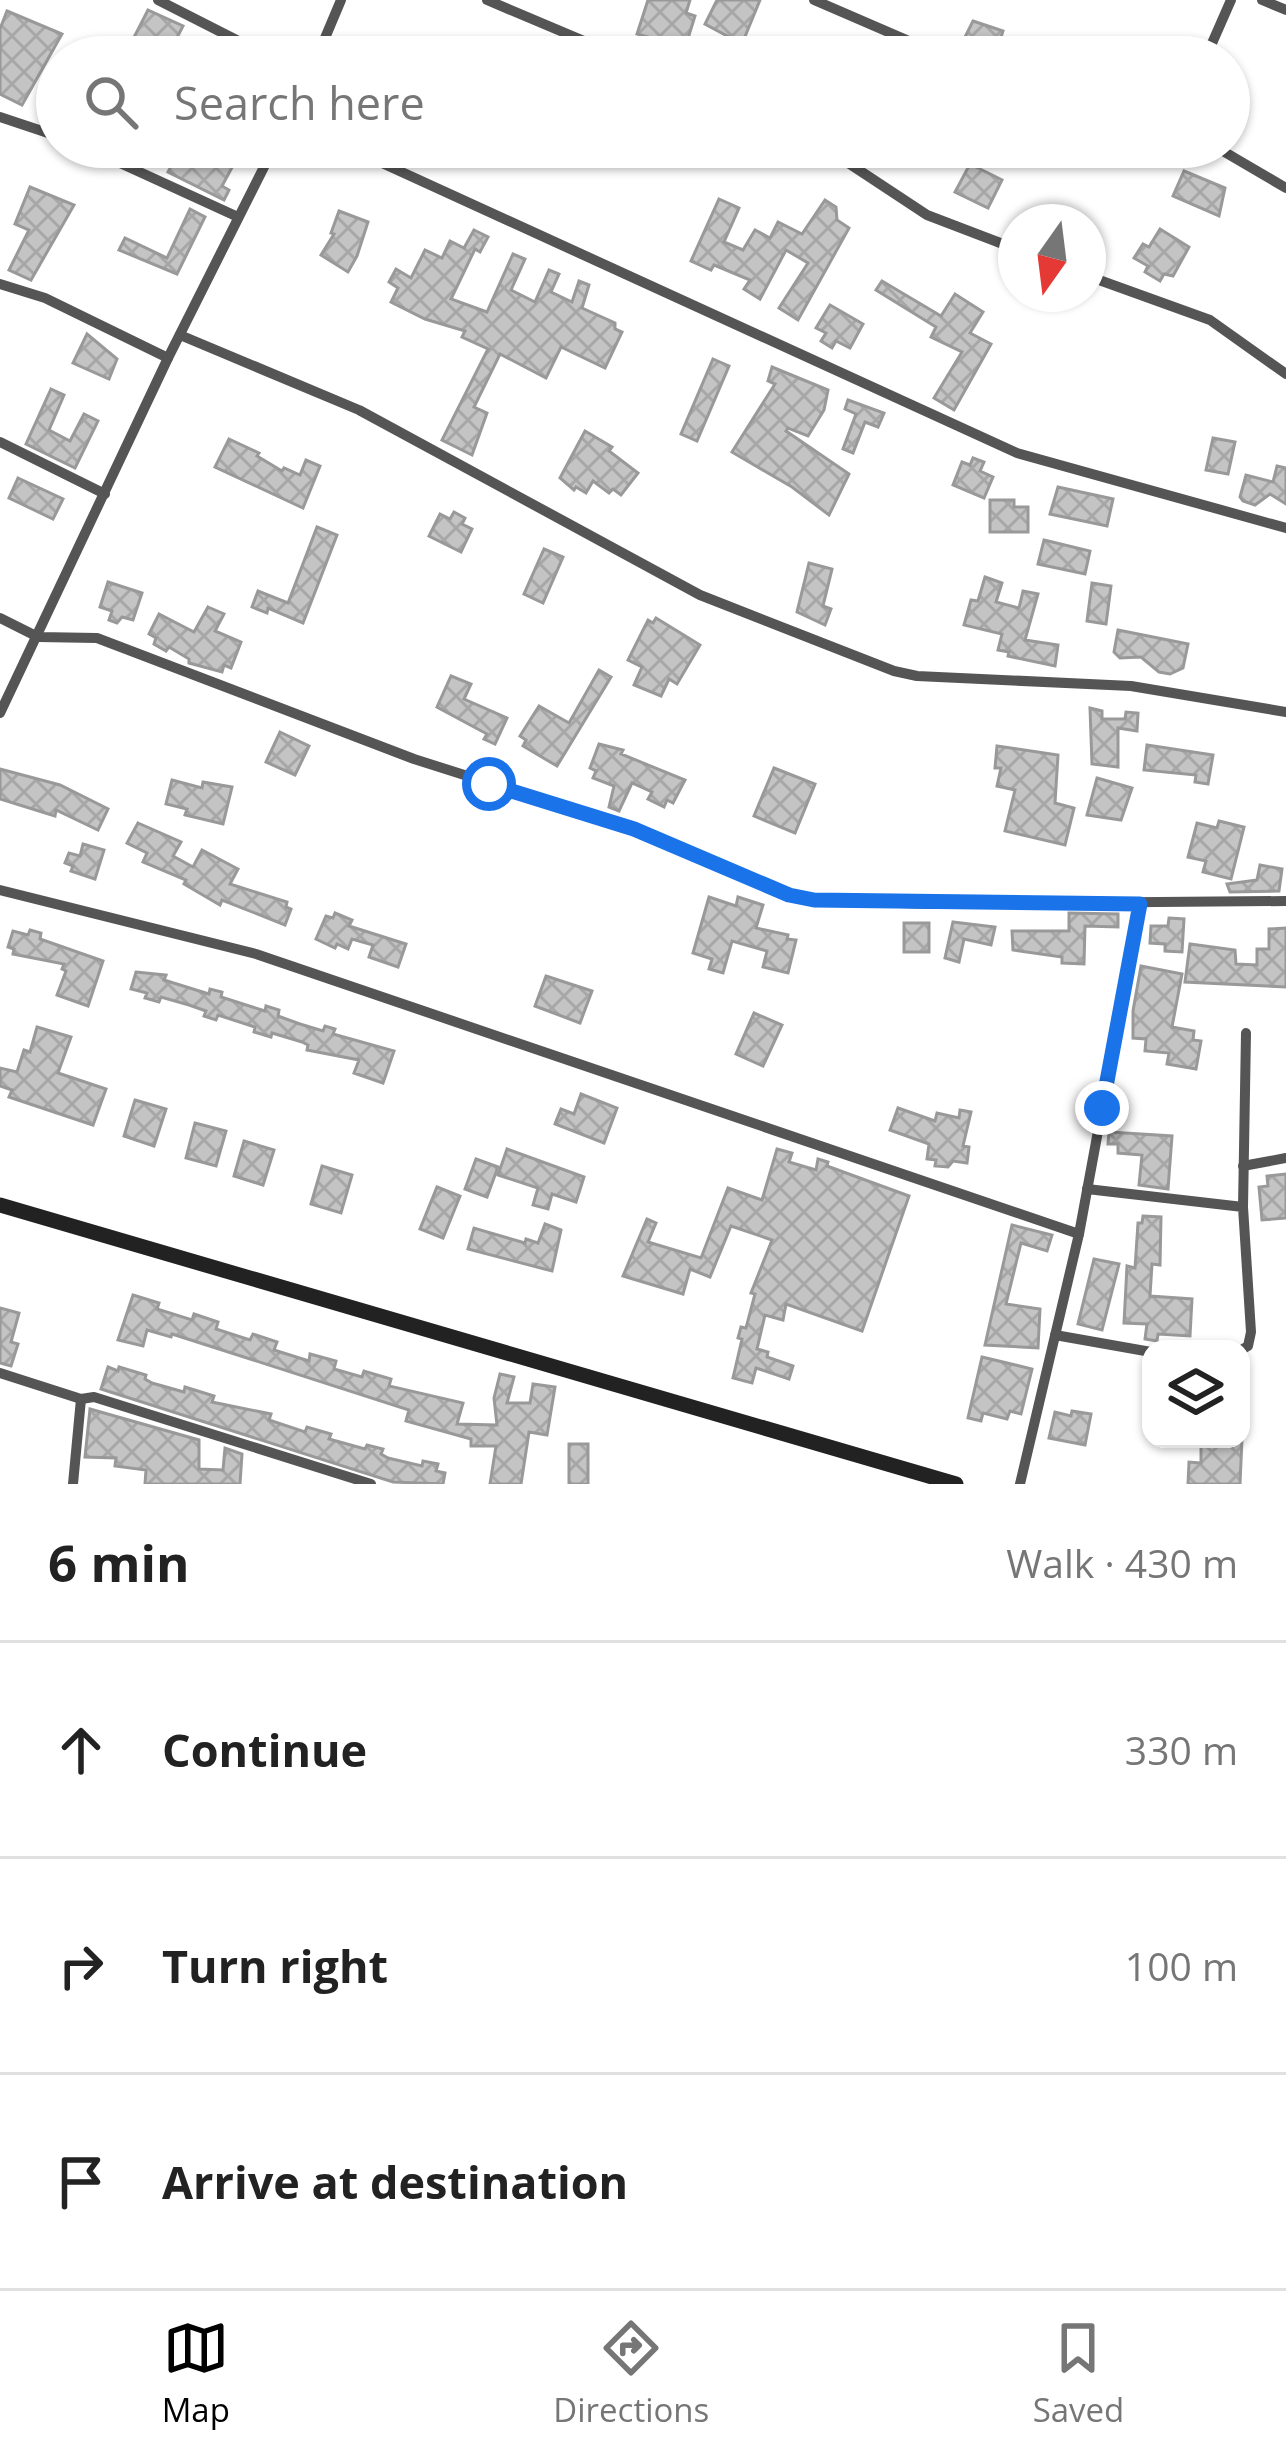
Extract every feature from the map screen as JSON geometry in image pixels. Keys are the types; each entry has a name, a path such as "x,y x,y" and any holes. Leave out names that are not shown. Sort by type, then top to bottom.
{"street":[{"path":"158,0 229,36"},
{"path":"326,36 341,0"},
{"path":"487,0 572,36"},
{"path":"814,0 897,36"},
{"path":"1215,36 1231,0"},
{"path":"1262,0 1286,10"},
{"path":"0,117 36,129"},
{"path":"1250,167 1286,188"},
{"path":"131,168 238,217"},
{"path":"0,713 263,168"},
{"path":"392,168 1016,452 1286,528"},
{"path":"856,168 927,215 998,242"},
{"path":"1106,282 1210,320 1286,374"},
{"path":"0,284 46,298 168,358"},
{"path":"180,335 359,410 700,595 893,671 1131,686 1286,712"},
{"path":"0,442 105,494"},
{"path":"0,618 38,637 97,638 414,759 634,829 789,895 931,904 1286,901"},
{"path":"0,890 256,954 1078,1234"},
{"path":"1020,1484 1088,1189 1140,904"},
{"path":"1246,1033 1243,1207 1249,1340"},
{"path":"1243,1166 1286,1158"},
{"path":"1088,1189 1243,1207"},
{"path":"0,1204 956,1484"},
{"path":"1055,1335 1142,1350"},
{"path":"0,1373 81,1399 94,1397 371,1484"},
{"path":"73,1484 81,1399"}],"building":[{"path":"648,0 690,0 686,13 695,16 689,36 637,34"},
{"path":"717,0 760,0 745,36 727,36 705,24"},
{"path":"148,10 183,26 178,36 135,36"},
{"path":"7,11 62,34 36,36 36,80 22,105 0,94 0,29"},
{"path":"973,21 1003,31 1001,36 966,36"},
{"path":"170,168 232,168 222,186 229,190 224,200 168,172"},
{"path":"968,168 1002,180 988,208 955,192"},
{"path":"1184,171 1225,188 1219,216 1173,196"},
{"path":"30,187 74,205 31,280 9,270 29,230 15,224"},
{"path":"719,199 739,208 724,242 743,250 755,230 770,238 778,222 802,234 825,200 836,207 837,220 849,228 798,320 779,308 808,263 786,250 760,299 744,289 750,280 691,261"},
{"path":"190,209 205,217 177,274 119,250 125,238 167,258"},
{"path":"339,211 368,222 348,272 321,255 334,234"},
{"path":"1160,229 1189,247 1173,276 1164,274 1160,281 1134,258 1143,244 1149,247"},
{"path":"474,230 488,237 480,252 475,249 451,299 487,312 513,254 525,259 511,290 535,302 549,270 559,274 551,292 572,302 579,281 589,285 582,308 615,323 615,329 622,332 605,368 561,347 546,378 500,354 474,407 487,413 472,455 442,440 488,349 462,337 465,331 391,302 398,288 389,282 396,269 411,278 425,250 442,258 450,241 464,248"},
{"path":"882,281 941,316 955,294 983,312 970,333 991,344 954,410 934,398 962,352 931,337 936,327 876,290"},
{"path":"830,305 863,324 850,348 836,341 832,348 821,341 826,333 816,328"},
{"path":"87,334 117,359 109,379 73,363"},
{"path":"713,359 729,366 697,441 681,434"},
{"path":"772,367 828,390 824,410 808,436 786,431 849,474 829,515 732,452 775,384 768,381"},
{"path":"51,389 64,395 49,430 70,441 84,414 98,421 75,468 26,444"},
{"path":"848,400 884,413 878,427 865,422 853,453 843,449 856,414 845,409"},
{"path":"585,431 612,447 609,451 638,473 621,495 593,481 586,493 574,490 560,478"},
{"path":"1213,438 1235,442 1228,474 1206,470"},
{"path":"229,439 282,471 300,475 306,460 320,466 303,508 215,467"},
{"path":"973,458 984,462 980,471 993,477 984,498 953,485 962,462 970,465"},
{"path":"1277,466 1286,468 1286,504 1270,494 1255,505 1243,501 1246,475 1273,482"},
{"path":"18,478 63,499 53,519 9,498"},
{"path":"1058,487 1113,499 1107,526 1050,514"},
{"path":"990,500 1014,500 1014,507 1028,507 1028,532 990,532"},
{"path":"454,512 472,529 461,552 429,536 440,514 450,519"},
{"path":"317,527 337,535 303,623 268,608 267,613 252,607 258,591 288,603"},
{"path":"1044,540 1090,551 1085,574 1038,564"},
{"path":"544,549 563,557 543,603 524,594"},
{"path":"809,563 832,569 823,606 831,609 825,625 797,612"},
{"path":"985,577 1002,583 996,602 1019,608 1023,591 1038,594 1025,640 1058,645 1055,666 1008,656 1009,652 998,650 1002,634 964,625 971,600 978,601"},
{"path":"108,582 142,593 133,620 109,620 112,611 100,607"},
{"path":"1092,583 1111,586 1106,624 1087,621"},
{"path":"208,607 224,614 215,631 241,642 231,668 224,665 222,672 189,663 169,647 166,651 154,644 156,638 149,634 159,614 194,632"},
{"path":"656,618 700,645 677,684 669,679 661,696 634,685 642,667 628,660 648,620 653,623"},
{"path":"1118,630 1188,644 1183,668 1170,674 1159,672 1141,657 1120,658 1114,652"},
{"path":"599,670 611,677 557,766 523,746 526,740 520,736 539,706 569,723"},
{"path":"451,676 471,684 464,699 507,718 495,744 484,739 487,734 437,707"},
{"path":"1090,708 1102,711 1102,719 1125,719 1126,712 1138,713 1137,731 1118,728 1118,767 1092,764"},
{"path":"280,732 309,746 295,775 266,762"},
{"path":"599,744 623,750 621,754 685,780 673,803 667,800 664,807 648,799 652,792 632,783 619,811 609,807 614,786 593,778 596,771 590,768"},
{"path":"1147,745 1213,755 1208,784 1195,782 1196,775 1144,770"},
{"path":"997,746 1058,755 1055,803 1074,808 1065,845 1005,831 1015,790 997,786 1001,768 995,768"},
{"path":"774,768 815,784 795,833 754,816"},
{"path":"0,769 60,785 108,809 98,830 56,810 55,816 0,799"},
{"path":"1097,778 1132,788 1121,820 1087,815"},
{"path":"172,780 202,788 203,782 232,787 223,824 185,815 187,809 166,804"},
{"path":"1219,821 1244,827 1231,879 1203,872 1206,861 1188,857 1197,823 1217,828"},
{"path":"138,823 181,842 173,856 193,867 202,850 238,869 230,884 287,902 291,909 285,925 222,900 220,905 184,884 186,880 143,862 147,853 127,843"},
{"path":"83,844 104,850 95,879 71,871 73,866 65,863 69,853 80,856"},
{"path":"1260,865 1282,869 1279,891 1230,892 1227,884 1257,880"},
{"path":"709,897 736,906 738,897 763,905 756,928 796,940 788,973 763,967 767,951 732,941 723,973 709,969 712,959 693,953"},
{"path":"335,913 352,920 349,926 406,944 398,967 369,957 373,945 352,939 348,949 337,944 335,948 316,939 326,916 333,918"},
{"path":"1069,913 1118,914 1118,927 1085,926 1084,964 1013,950 1012,931 1069,931"},
{"path":"1169,918 1184,919 1182,952 1165,951 1165,944 1150,943 1151,926 1168,926"},
{"path":"953,922 995,927 991,945 964,939 959,962 945,958"},
{"path":"904,923 929,923 929,952 904,952"},
{"path":"1286,928 1286,987 1185,982 1190,944 1235,950 1236,964 1257,965 1257,949 1269,949 1269,929"},
{"path":"30,930 41,933 40,939 103,961 88,1006 57,995 64,964 13,954 14,949 8,947 13,931 28,935"},
{"path":"1141,966 1182,974 1172,1027 1194,1031 1193,1040 1201,1041 1196,1069 1167,1064 1169,1053 1145,1051 1146,1039 1133,1038"},
{"path":"136,972 166,975 164,980 209,994 210,989 222,992 221,997 265,1011 266,1006 279,1010 278,1016 300,1024 323,1031 325,1026 335,1029 333,1034 394,1051 383,1083 354,1073 359,1060 307,1050 302,1042 254,1032 255,1027 218,1015 216,1020 189,1005 145,998 147,993 131,989"},
{"path":"546,976 592,991 580,1023 535,1006"},
{"path":"754,1013 782,1025 763,1066 736,1054"},
{"path":"37,1027 71,1037 58,1073 106,1089 93,1125 9,1097 12,1090 0,1086 0,1068 17,1072 24,1050 30,1052"},
{"path":"581,1094 617,1108 604,1143 555,1124 561,1109 574,1114"},
{"path":"135,1100 166,1109 154,1146 124,1136"},
{"path":"898,1108 935,1121 937,1113 959,1118 960,1110 971,1112 963,1146 969,1147 967,1163 935,1166 936,1160 927,1159 929,1144 890,1130"},
{"path":"195,1123 226,1131 216,1166 186,1158"},
{"path":"1109,1132 1172,1136 1168,1189 1139,1185 1142,1155 1118,1153 1118,1144 1108,1144"},
{"path":"244,1141 274,1150 263,1185 234,1176"},
{"path":"507,1149 584,1177 576,1202 552,1194 548,1209 533,1205 538,1188 498,1175"},
{"path":"777,1149 792,1153 789,1162 816,1170 818,1159 909,1196 862,1331 786,1304 783,1320 765,1315 757,1349 793,1366 789,1379 756,1368 752,1383 733,1378 742,1339 738,1338 741,1327 746,1328 755,1294 751,1293 772,1240 731,1226 710,1277 690,1269 683,1294 623,1276 647,1219 656,1223 648,1242 701,1258 728,1188 762,1200"},
{"path":"476,1159 498,1167 487,1197 465,1189"},
{"path":"322,1166 352,1175 341,1213 311,1204"},
{"path":"1286,1174 1286,1218 1262,1220 1259,1187 1268,1186 1267,1176"},
{"path":"437,1187 460,1196 443,1238 420,1229"},
{"path":"1143,1216 1161,1217 1160,1265 1152,1264 1150,1296 1192,1299 1190,1336 1158,1334 1157,1340 1145,1339 1147,1324 1124,1323 1127,1266 1135,1268 1138,1223"},
{"path":"545,1224 561,1230 552,1271 468,1249 474,1228 538,1243"},
{"path":"1012,1225 1052,1235 1047,1251 1021,1243 1006,1304 1040,1309 1038,1348 985,1345"},
{"path":"1094,1259 1119,1264 1102,1330 1078,1324"},
{"path":"133,1295 159,1303 157,1309 218,1322 216,1329 250,1340 253,1334 277,1342 274,1350 309,1361 310,1354 336,1361 334,1369 362,1377 364,1371 391,1379 389,1386 463,1403 457,1424 497,1425 494,1398 500,1374 514,1377 507,1403 530,1403 533,1384 555,1387 547,1435 529,1432 521,1484 490,1484 496,1446 471,1446 471,1439 406,1421 409,1410 172,1334 147,1330 143,1346 118,1340"},
{"path":"0,1308 19,1313 11,1342 18,1344 11,1366 0,1363"},
{"path":"982,1357 1032,1369 1021,1414 1010,1411 1007,1419 983,1413 981,1421 968,1418"},
{"path":"108,1367 146,1375 152,1383 184,1392 185,1387 214,1396 212,1402 271,1414 269,1420 305,1432 307,1427 331,1434 329,1439 383,1449 381,1454 388,1458 422,1466 423,1461 438,1464 436,1471 445,1473 443,1484 393,1482 101,1389"},
{"path":"90,1409 199,1440 199,1469 223,1470 225,1448 242,1454 240,1484 145,1484 146,1470 115,1466 116,1458 85,1457"},
{"path":"1072,1411 1091,1414 1085,1445 1049,1438 1055,1412 1071,1416"},
{"path":"569,1444 588,1444 588,1484 569,1484"},
{"path":"1201,1448 1242,1448 1240,1484 1188,1484 1189,1462 1201,1463"}],"route":[{"path":"489,784 634,829 789,895 814,900 1140,904 1102,1108"}]}
